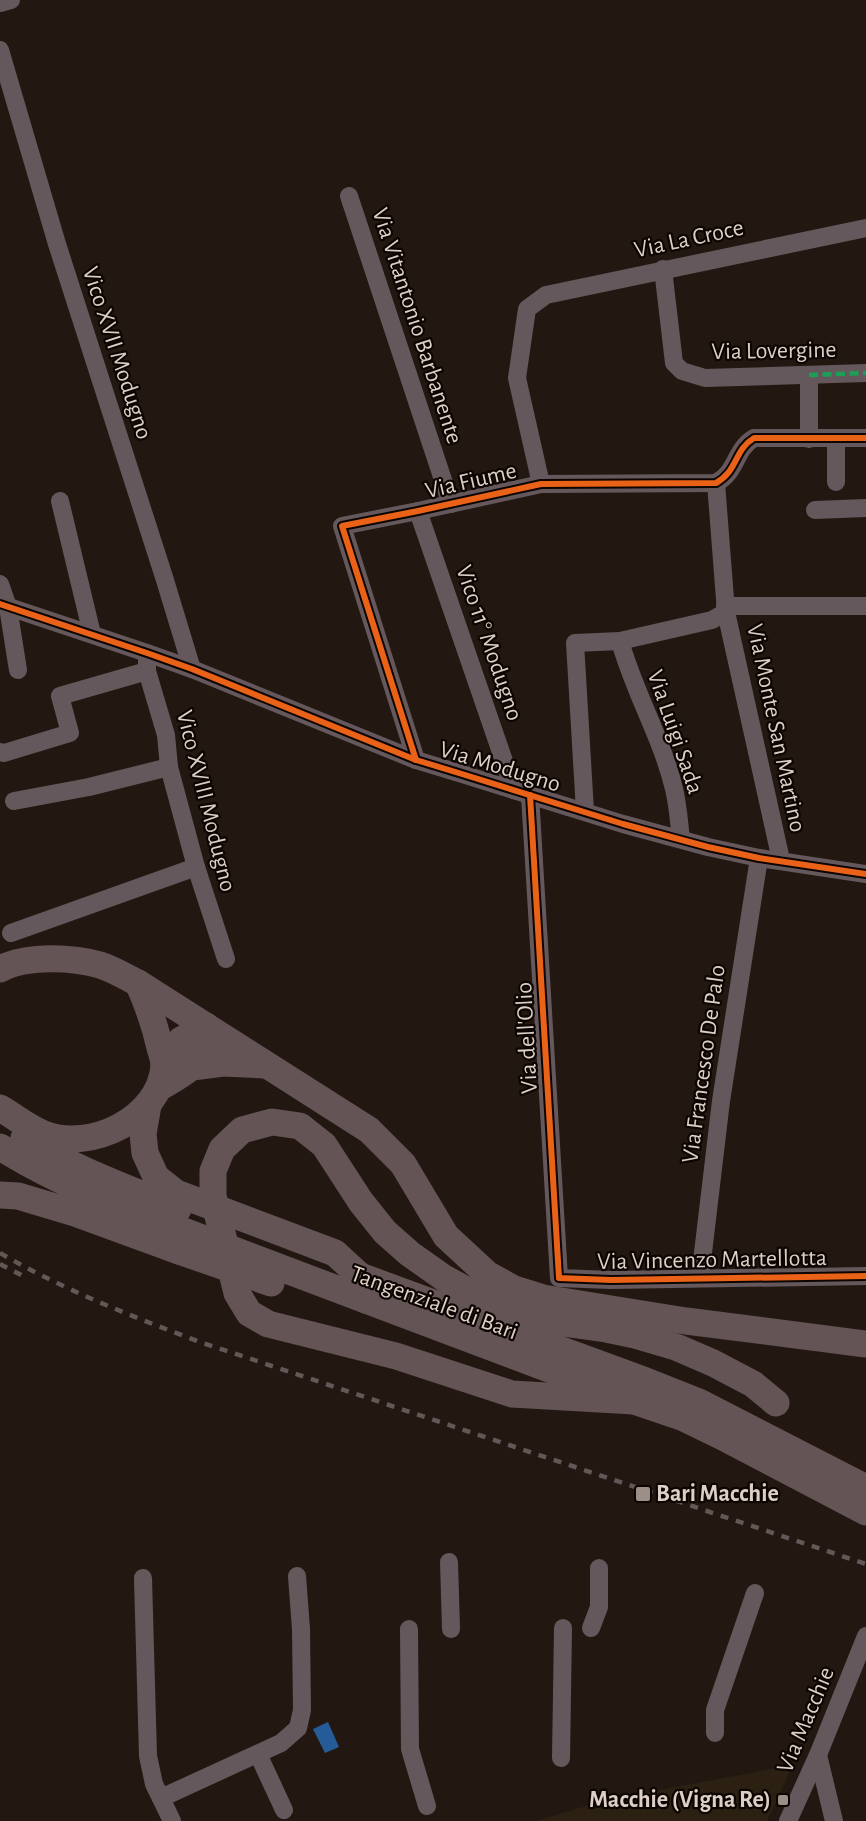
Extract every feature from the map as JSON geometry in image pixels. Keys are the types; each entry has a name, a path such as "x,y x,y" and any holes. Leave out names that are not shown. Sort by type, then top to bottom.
{"highway":[{"path":"0,969 11,963 58,958 100,965 138,983 369,1130 403,1164 446,1236 487,1274 514,1289 554,1300 686,1321 866,1344"},
{"path":"138,983 156,1027 157,1086"},
{"path":"192,1067 207,1041 206,1026"},
{"path":"178,1221 145,1153 143,1134 157,1086 181,1040 206,1026"},
{"path":"0,1108 44,1134 70,1139 98,1136 127,1122 157,1086 192,1067 223,1063 268,1065"},
{"path":"634,1401 512,1394 396,1356 268,1324 249,1313 237,1293 213,1196 213,1171 222,1149 243,1130 272,1122 300,1126 324,1145 361,1202 385,1232 410,1254 444,1278 481,1298 548,1321 606,1329 676,1347 753,1384 776,1403"},
{"name":"Tangenziale di Bari","path":"0,1123 38,1147 112,1182 178,1221"},
{"name":"Tangenziale di Bari","path":"0,1147 27,1164 104,1201 178,1221 363,1288 646,1381 687,1408"},
{"path":"0,1195 18,1196 75,1213 178,1221 335,1253 363,1288"},
{"name":"Tangenziale di Bari","path":"363,1288 634,1401 714,1409 750,1439 866,1512"},
{"path":"828,1340 866,1358"},
{"name":"Tangenziale di Bari","path":"750,1439 866,1488"}],"street":[{"path":"0,3 11,0"},
{"name":"Vico XVII Modugno","path":"0,50 57,244 192,669"},
{"name":"Via Vitantonio Barbanente","path":"349,196 451,504"},
{"name":"Via La Croce","path":"541,484 517,378 527,309 546,295 866,228"},
{"name":"Via Lovergine","path":"663,269 674,363 682,371 705,378 866,373"},
{"path":"809,375 809,439"},
{"path":"716,483 727,478 746,443 754,438 866,438"},
{"path":"836,439 836,482"},
{"name":"Via Fiume","path":"416,760 342,525 418,512 541,484 716,483"},
{"name":"Via Monte San Martino","path":"716,483 726,609 781,860"},
{"path":"60,501 92,634"},
{"path":"815,510 866,508"},
{"name":"Vico 11° Modugno","path":"418,512 522,793"},
{"path":"0,584 4,614 18,670"},
{"path":"585,811 575,643 620,641 712,620 726,609 866,606"},
{"name":"Via Modugno","path":"4,614 92,634 147,652 416,760 622,824 759,858 866,874"},
{"name":"Via Luigi Sada","path":"620,641 624,659 654,729 674,789 681,839"},
{"name":"Vico XVIII Modugno","path":"147,652 147,671 166,735 169,767 196,867 226,959"},
{"path":"0,752 4,753 70,734 60,696 147,671"},
{"path":"14,801 88,787 169,767"},
{"name":"Via dell'Olio","path":"522,793 559,1278"},
{"name":"Via Francesco De Palo","path":"700,1278 721,1101 759,858"},
{"path":"11,933 196,867"},
{"name":"Via Vincenzo Martellotta","path":"559,1278 866,1276"},
{"path":"449,1562 451,1629"},
{"path":"591,1628 599,1607 599,1568"},
{"path":"161,1798 281,1743 298,1728 302,1710 297,1576"},
{"path":"142,1578 148,1756 154,1784 172,1821"},
{"path":"716,1733 715,1710 755,1593"},
{"path":"561,1758 563,1628"},
{"path":"409,1629 410,1749 427,1806"},
{"name":"Via Macchie","path":"788,1821 818,1755 866,1636"},
{"path":"258,1754 284,1810"},
{"path":"818,1755 834,1821"}],"shaded area":[{"path":"793,1765 767,1821 536,1821 606,1800"}],"water":[{"path":"328,1722 339,1747 325,1753 313,1729"}],"railway":[{"path":"0,1253 73,1291 200,1342 866,1564"},
{"path":"0,1264 23,1276"}],"marked path":[{"path":"809,375 866,373"}],"cycle path":[{"path":"416,760 342,526 541,484 716,483 728,473 743,448 754,438 866,438"},
{"path":"0,604 192,669 416,760 623,824 708,847 759,858 866,874"},
{"path":"530,795 559,1278 611,1280 866,1276"}],"place":[{"name":"Bari Macchie","path":"643,1494"},
{"name":"Macchie (Vigna Re)","path":"783,1800"}]}
